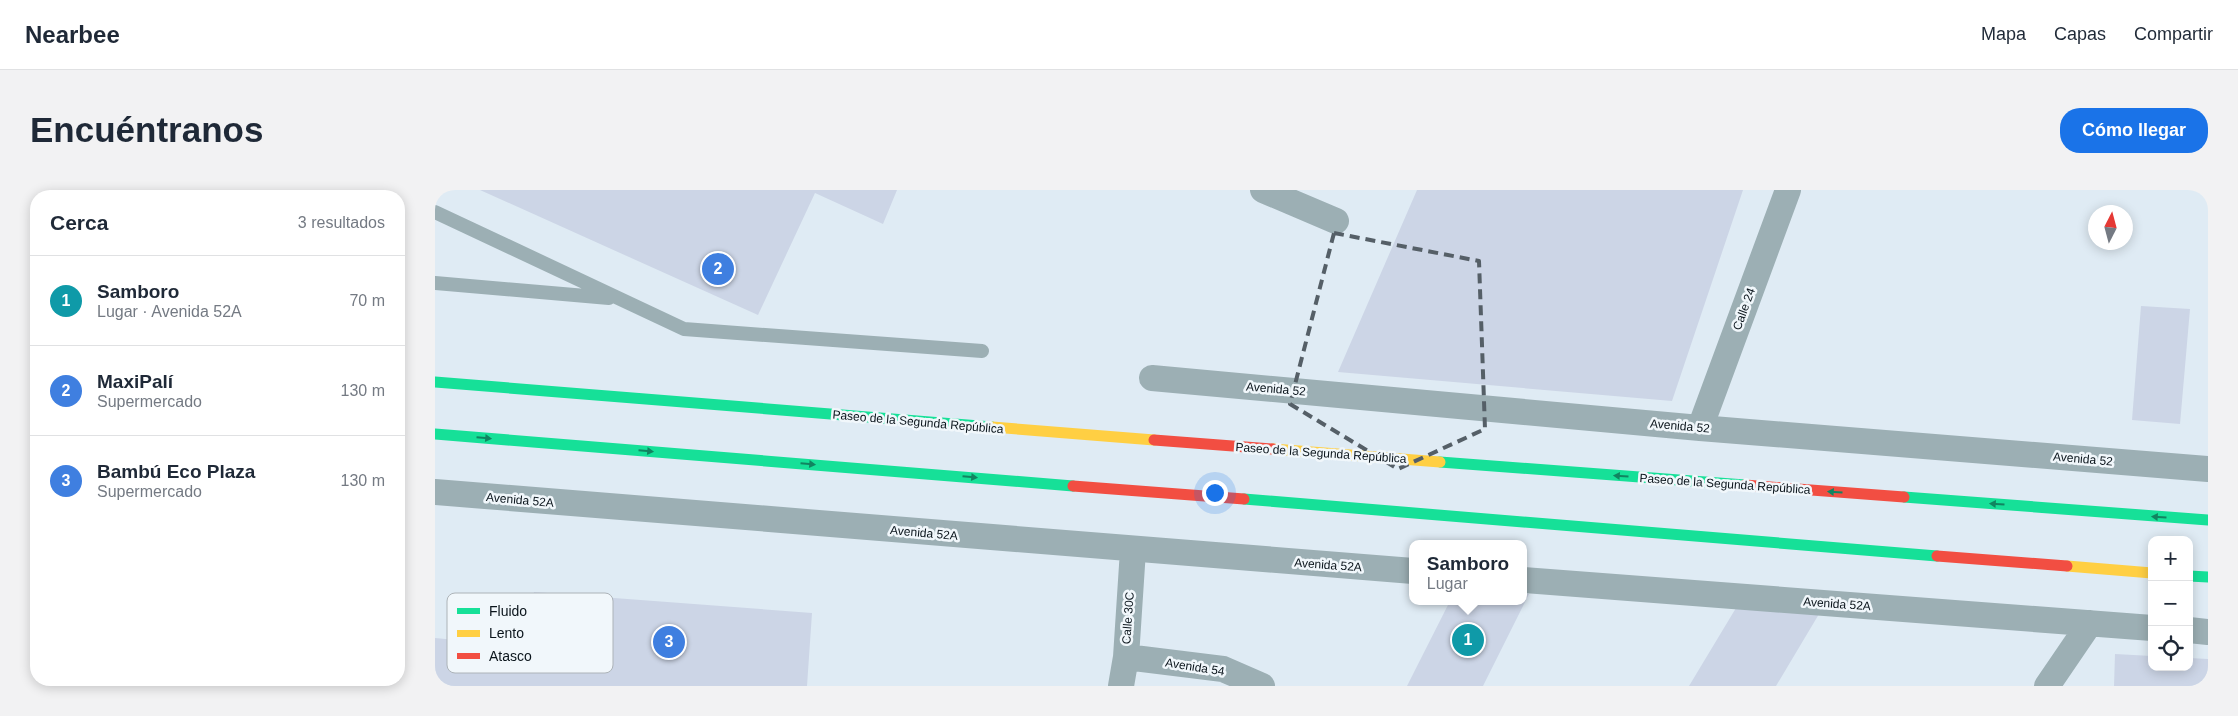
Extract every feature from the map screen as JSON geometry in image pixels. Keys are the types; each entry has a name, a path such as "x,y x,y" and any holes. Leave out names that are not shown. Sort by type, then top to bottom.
{"highway":[{"name":"Paseo de la Segunda República","path":"435,382 1036,431 2208,520"},
{"path":"435,434 2148,573"},
{"path":"2193,576 2208,578"}],"street":[{"path":"1263,190 1336,221"},
{"name":"Calle 24","path":"1700,428 1788,190"},
{"name":"Avenida 52","path":"1152,378 1700,428 2208,469"},
{"name":"Avenida 52A","path":"435,492 1133,550 1409,571"},
{"name":"Calle 30C","path":"1121,686 1126,657 1133,550"},
{"name":"Avenida 52A","path":"1527,580 2148,628"},
{"path":"2047,686 2090,623"},
{"path":"2193,630 2208,632"},
{"name":"Avenida 54","path":"1126,657 1223,668 1261,686"}],"lane":[{"path":"435,212 684,329 982,352"},
{"path":"435,283 618,299"}],"highlighted area":[{"path":"1334,233 1479,261 1485,429 1398,469 1290,404"}],"building":[{"path":"480,190 897,190 883,224 815,193 758,315"},
{"path":"1417,190 1743,190 1672,401 1338,372"},
{"path":"2141,306 2190,309 2180,424 2132,420"},
{"path":"613,598 812,613 807,686 435,686 435,638 447,639 447,673 613,673"},
{"path":"1448,605 1524,605 1483,686 1407,686"},
{"path":"1736,608 1819,614 1776,686 1689,686"},
{"path":"2115,654 2148,656 2148,671 2193,671 2193,658 2208,659 2208,686 2114,686"}],"traffic: fast":[{"path":"435,382 992,427"},
{"path":"435,434 1073,486"},
{"path":"1440,462 1745,485"},
{"path":"1904,497 2208,520"},
{"path":"1244,499 1937,556"},
{"path":"2193,576 2208,577"}],"traffic: slow":[{"path":"992,427 1154,440"},
{"path":"1273,449 1440,462"},
{"path":"2067,566 2148,573"}],"traffic: jam":[{"path":"1154,440 1273,449"},
{"path":"1745,485 1904,497"},
{"path":"1073,486 1244,499"},
{"path":"1937,556 2067,566"}],"place":[{"name":"MaxiPalí","path":"718,269"},
{"name":"Samboro","path":"1468,640"},
{"name":"Bambú Eco Plaza","path":"669,642"}]}
